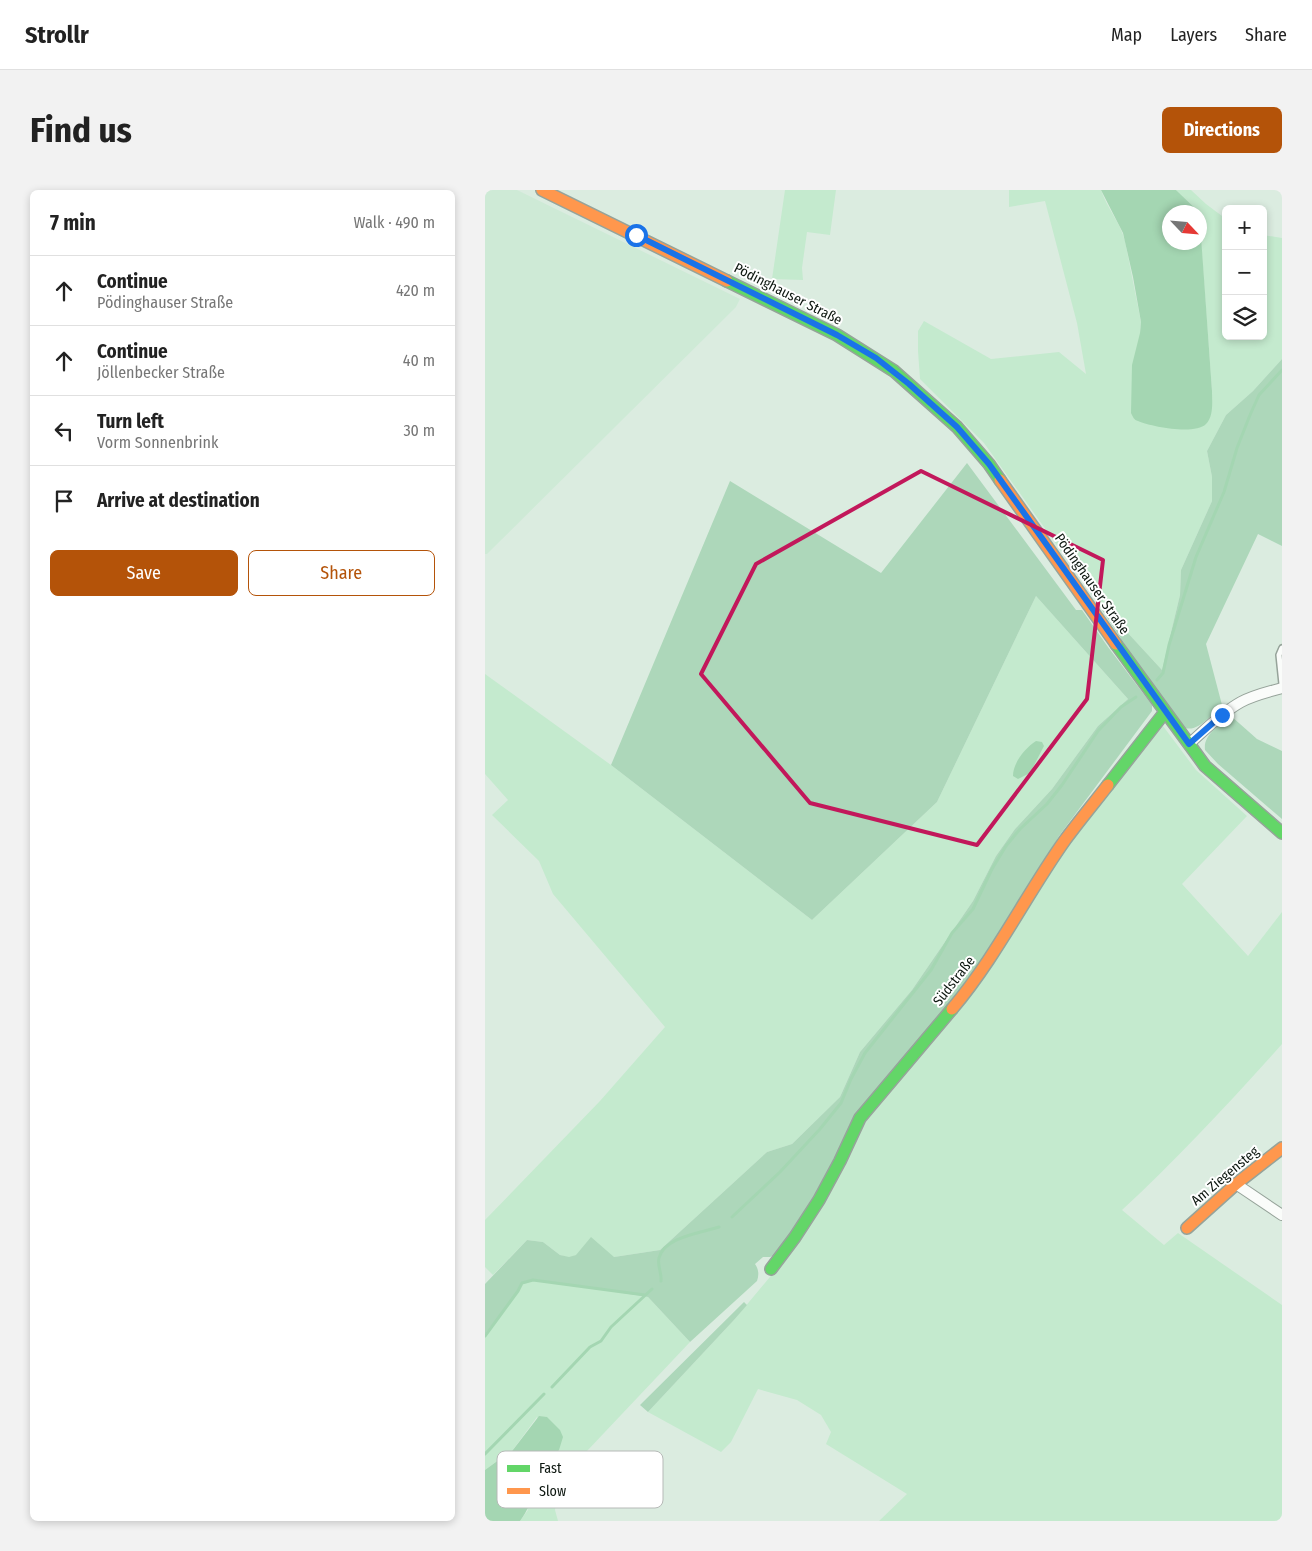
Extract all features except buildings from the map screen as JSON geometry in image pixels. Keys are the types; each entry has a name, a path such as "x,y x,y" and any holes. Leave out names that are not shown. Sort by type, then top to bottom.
{"main road":[{"name":"Pödinghauser Straße","path":"542,190 837,335 894,371 957,427 989,464 1147,688 1205,766 1282,833"},
{"name":"Südstraße","path":"771,1269 819,1200 860,1118 969,988 989,960 1065,840 1165,712"},
{"name":"Am Ziegensteg","path":"1187,1228 1236,1184 1282,1148"}],"street":[{"path":"1189,744 1222,715 1241,702 1282,688"},
{"path":"1236,1184 1282,1215"}],"lane":[{"path":"1282,648 1279,655 1282,684"}],"highlighted area":[{"path":"921,471 1103,560 1087,699 977,845 810,803 701,674 756,564"}],"shaded area":[{"path":"485,190 517,190 740,299 736,307 487,554 485,554"},
{"path":"785,190 836,190 830,235 807,232 802,268 803,280 772,279"},
{"path":"1009,190 1101,190 1125,241 1141,322 1140,333 1212,391 1202,250 1207,250 1207,205 1192,205 1176,190 1191,190 1222,216 1222,340 1267,340 1267,236 1282,238 1282,359 1253,391 1226,415 1207,451 1212,477 1212,501 1181,570 1180,595 1162,670 1091,593 984,443 920,379 918,331 924,321 991,359 1059,352 1086,374 1077,323 1045,201 1009,207"},
{"path":"1101,190 1176,190 1192,205 1162,205 1162,250 1202,250 1212,404 1209,421 1200,427 1173,429 1153,426 1136,420 1131,413 1132,365 1141,322 1123,233"},
{"path":"1282,359 1282,546 1258,534 1206,644 1222,705 1200,725 1190,729 1185,728 1150,683 1091,593 1162,670 1180,595 1181,570 1212,501 1212,477 1207,451 1226,415 1253,391"},
{"path":"967,463 1076,610 1082,610 1152,705 1152,711 1059,836 985,960 857,1114 815,1198 777,1254 763,1257 755,1264 758,1272 757,1281 690,1342 648,1297 533,1279 522,1283 485,1334 485,1284 527,1240 543,1242 560,1255 569,1257 576,1255 591,1237 614,1257 660,1250 767,1152 792,1144 840,1097 860,1052 912,990 973,901 996,856 1015,829 1052,789 1098,726 1128,699 1036,596 937,802 812,920 611,765 730,481 881,573"},
{"path":"1036,596 1128,699 1098,726 1052,789 1015,829 996,856 973,901 912,990 860,1052 840,1097 792,1144 767,1152 660,1250 614,1257 576,1255 569,1258 560,1255 543,1242 527,1240 493,1275 485,1267 485,1220 600,1101 665,1027 553,894 539,861 492,815 508,800 485,774 485,674 611,765 812,920 937,802"},
{"path":"1231,716 1257,739 1282,751 1282,819 1218,764 1205,750 1205,744 1209,735 1217,726"},
{"path":"1163,726 1196,770 1247,816 1182,884 1248,956 1282,912 1282,1044 1204,1129 1122,1210 1164,1245 1178,1233 1282,1305 1282,1521 879,1521 907,1494 826,1444 831,1432 821,1415 797,1400 758,1389 731,1442 721,1452 648,1412 734,1320 795,1247 864,1124 1067,841"},
{"path":"1036,741 1042,742 1044,746 1030,773 1018,779 1013,776 1017,761"},
{"path":"533,1279 648,1297 690,1342 587,1451 558,1451 537,1417 512,1451 497,1451 497,1461 485,1470 485,1334 522,1283"},
{"path":"744,1302 747,1305 734,1320 648,1412 640,1405"},
{"path":"539,1416 547,1417 560,1430 563,1437 558,1451 512,1451"},
{"path":"497,1461 497,1508 528,1508 520,1521 485,1521 485,1470"},
{"path":"527,1508 555,1508 558,1521 520,1521 528,1510"}],"waterway":[{"path":"1157,680 1163,673 1169,645 1196,557 1224,492 1237,448 1250,415 1259,395 1282,370"},
{"path":"732,1217 780,1172 841,1103 865,1053 931,970 952,933 973,909 992,869 1006,846 1020,829 1047,804 1098,731 1121,707 1136,697"},
{"path":"661,1281 659,1258 662,1251 668,1245 684,1237 719,1227"},
{"path":"485,1336 522,1283 533,1280 645,1295"},
{"path":"552,1387 590,1347 601,1341 611,1327 652,1289"},
{"path":"485,1454 544,1394"}],"traffic: fast":[{"path":"727,281 837,335 894,371 957,427 989,464 1000,480"},
{"path":"1116,644 1205,766 1282,833"},
{"path":"1108,785 1165,712"},
{"path":"771,1269 819,1200 860,1118 952,1009"}],"traffic: slow":[{"path":"542,190 727,281"},
{"path":"1000,480 1116,644"},
{"path":"952,1009 983,968 1065,840 1108,785"},
{"path":"1187,1228 1236,1184 1282,1148"}],"route":[{"path":"636,235 837,335 894,371 957,427 989,464 1147,688 1189,744 1222,715"}]}
